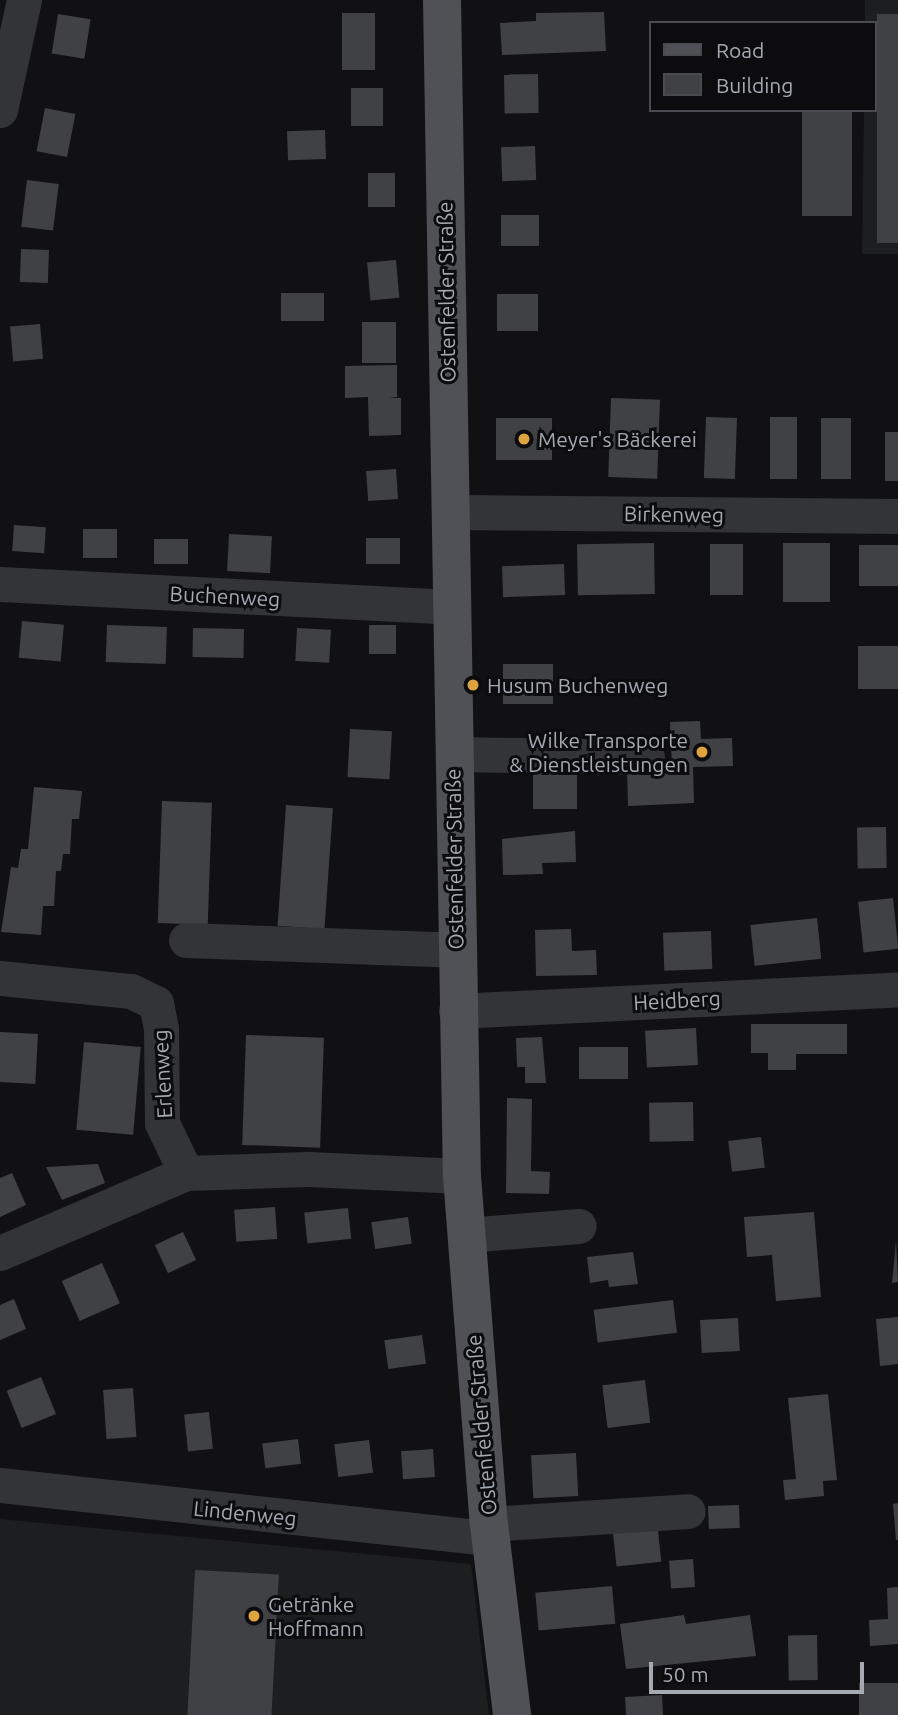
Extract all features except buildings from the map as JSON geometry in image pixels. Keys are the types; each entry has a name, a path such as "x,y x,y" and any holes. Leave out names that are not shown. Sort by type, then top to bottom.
{"main road":[{"name":"Ostenfelder Straße","path":"442,0 456,1011 462,1176 490,1531 512,1715"}],"street":[{"path":"0,110 24,0"},
{"name":"Birkenweg","path":"449,512 898,516"},
{"name":"Buchenweg","path":"0,584 451,607"},
{"path":"453,754 647,757"},
{"path":"186,940 455,950"},
{"name":"Erlenweg","path":"0,978 131,991 156,1003 161,1029 162,1123 186,1173"},
{"name":"Heidberg","path":"456,1011 898,989"},
{"path":"0,1253 186,1173 308,1169 462,1176"},
{"path":"466,1235 579,1226"},
{"name":"Lindenweg","path":"0,1485 490,1531 688,1511"}],"shaded area":[{"path":"865,0 898,0 898,254 862,254 864,112 877,112 877,21 865,21"},
{"path":"0,1519 471,1564 489,1715 0,1715"}],"place":[{"name":"Meyer's Bäckerei","path":"524,439"},
{"name":"Husum Buchenweg","path":"473,685"},
{"name":"Wilke Transporte & Dienstleistungen","path":"702,752"},
{"name":"Getränke Hoffmann","path":"254,1616"}]}
